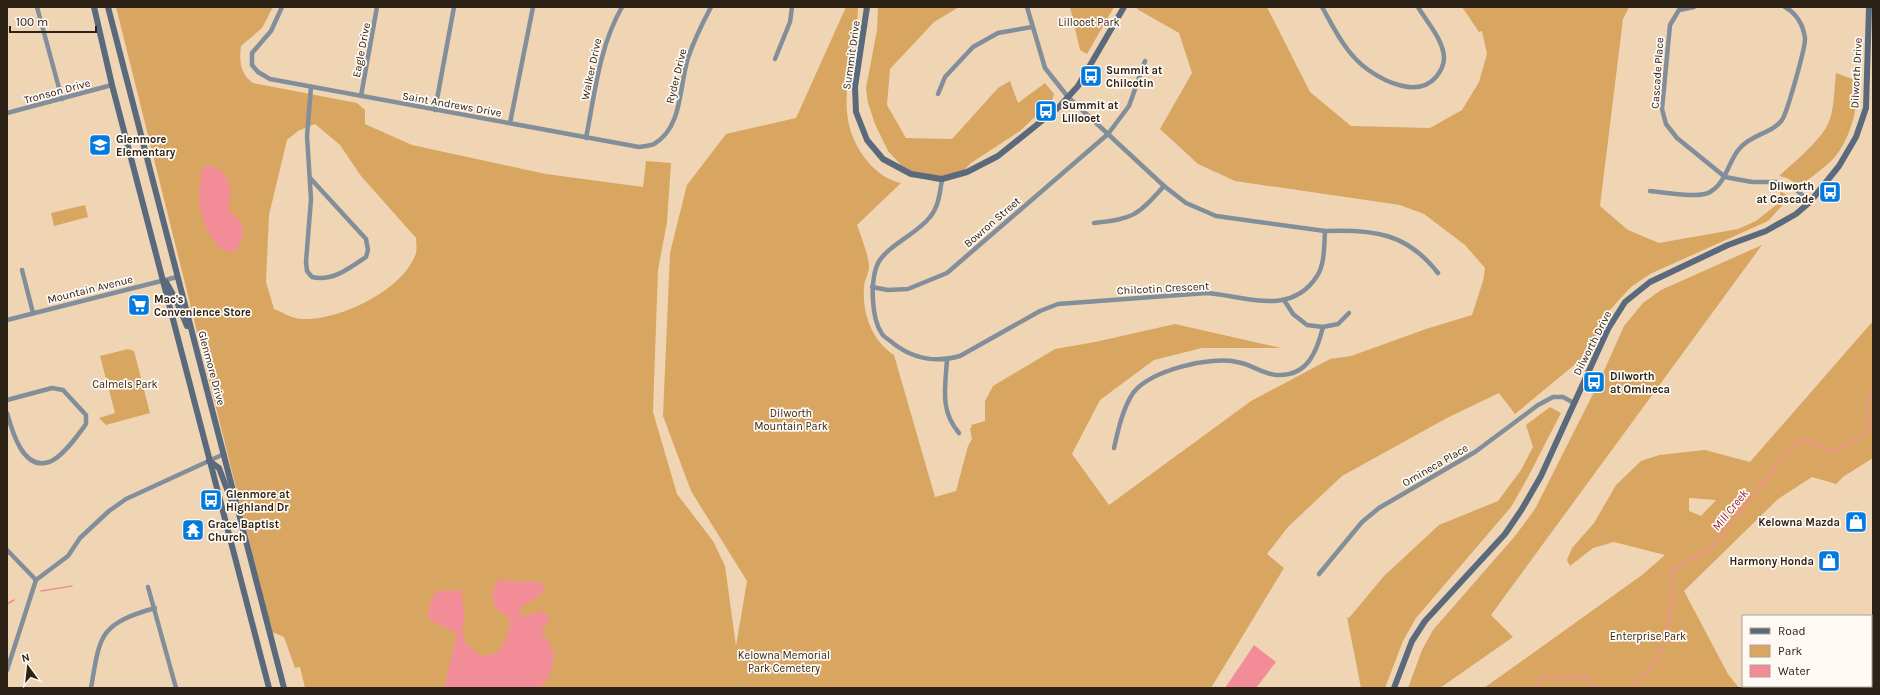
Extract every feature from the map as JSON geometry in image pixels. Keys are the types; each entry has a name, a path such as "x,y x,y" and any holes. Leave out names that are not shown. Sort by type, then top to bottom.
{"main road":[{"path":"94,7 112,85 269,688"},
{"name":"Glenmore Drive","path":"108,7 284,688"},
{"name":"Summit Drive","path":"867,7 855,87 856,112 867,140 883,159 911,174 942,179 967,172 998,156 1024,137 1060,107 1078,86 1124,7"},
{"name":"Dilworth Drive","path":"1394,688 1412,640 1425,621 1505,534 1522,509 1541,476 1608,329 1625,302 1650,282 1728,244 1766,231 1796,214 1810,202 1839,166 1856,137 1866,108 1868,7"},
{"path":"164,280 177,302 198,352"},
{"path":"209,460 218,468 242,526"}],"street":[{"path":"37,7 62,99"},
{"name":"Saint Andrews Drive","path":"282,7 271,31 252,53 252,65 258,72 270,79 586,138 639,147 653,145"},
{"name":"Eagle Drive","path":"361,96 377,7"},
{"path":"435,110 454,7"},
{"path":"510,123 533,7"},
{"name":"Walker Drive","path":"586,138 604,47 611,26 622,7"},
{"name":"Ryder Drive","path":"653,145 665,136 674,121 688,59 697,34 711,7"},
{"path":"775,59 790,22 792,7"},
{"path":"1027,7 1045,68 1068,97 1164,186 1186,203 1216,216 1325,231 1353,230 1377,232 1414,247 1438,273"},
{"path":"1322,7 1352,55 1366,69 1404,87 1417,88 1434,80 1442,70 1444,58 1441,44 1418,7"},
{"name":"Cascade Place","path":"1694,7 1679,10 1670,25 1662,109 1666,124 1677,138 1725,177 1752,182 1776,182 1793,188 1810,202"},
{"path":"1650,191 1696,195 1710,193 1725,177 1740,148 1754,136 1770,132 1783,119 1806,40 1802,24 1794,13 1785,7"},
{"path":"938,94 945,77 973,47 998,33 1032,27"},
{"name":"Bowron Street","path":"872,287 888,290 908,289 947,273 1108,134 1128,106 1145,62"},
{"name":"Tronson Drive","path":"7,113 112,85"},
{"path":"311,87 307,136 307,160 311,179 306,262 307,271 312,277 321,279 345,271 366,257 368,250 366,239 311,179"},
{"name":"Chilcotin Crescent","path":"942,179 939,198 931,216 917,230 897,244 878,263 872,287 873,308 882,334 906,353 934,360 947,360 960,356 1040,311 1058,304 1207,293 1229,295 1268,302 1295,297 1317,276 1323,258 1325,231"},
{"path":"1094,224 1129,218 1140,211 1164,186"},
{"path":"22,270 33,313"},
{"name":"Mountain Avenue","path":"7,320 177,277"},
{"path":"1284,300 1293,314 1307,325 1323,327 1338,324 1349,313"},
{"path":"1114,448 1120,426 1134,393 1154,377 1198,361 1214,360 1238,362 1278,375 1297,371 1309,362 1318,346 1323,327"},
{"path":"947,360 945,406 950,423 959,433"},
{"path":"7,400 52,388 62,390 86,415 86,424 58,457 49,462 36,462 25,455 13,435 7,413"},
{"name":"Omineca Place","path":"1319,574 1362,522 1379,508 1475,452 1538,404 1553,397 1563,397 1574,403"},
{"path":"7,670 36,580 68,556 80,538 109,511 126,499 224,454"},
{"path":"7,550 36,580"},
{"path":"148,587 176,688"},
{"path":"91,688 97,653 102,636 115,622 155,608"}],"green space":[{"path":"116,7 273,7 262,28 241,46 240,62 245,76 253,83 357,103 365,110 365,124 412,145 546,174 643,187 646,161 671,163 667,222 658,270 653,412 677,494 713,541 725,566 736,646 747,581 691,491 663,416 670,253 687,185 726,134 796,118 846,7 858,7 847,86 849,125 856,143 868,162 883,175 891,180 901,183 857,225 869,263 869,269 864,285 865,307 870,326 874,334 886,349 894,355 935,497 956,491 968,446 972,439 970,428 972,427 971,425 985,421 985,401 993,386 1055,349 1095,342 1175,324 1281,348 1202,348 1154,360 1100,400 1072,454 1109,505 1251,401 1330,359 1351,356 1426,329 1472,315 1483,281 1485,268 1465,245 1424,214 1400,205 1235,181 1198,164 1160,129 1192,73 1179,33 1137,9 1138,7 1267,7 1310,92 1351,126 1430,128 1462,110 1479,82 1487,54 1482,31 1479,32 1462,7 1629,7 1623,19 1600,206 1628,230 1659,243 1738,229 1756,221 1780,202 1780,191 1790,197 1768,221 1650,274 1631,287 1608,312 1599,328 1590,352 1515,414 1499,393 1447,418 1342,476 1288,527 1267,554 1284,568 1211,688 305,688 300,667 295,668 284,637 272,632","holes":["315,124 340,145 361,176 416,238 416,253 409,267 398,279 384,291 368,301 334,315 317,318 295,318 274,309 266,282 269,215 287,140 298,131"]},
{"path":"878,7 959,7 934,22 890,69 887,105 906,138 952,139 998,88 1010,81 1018,103 1045,83 1054,94 1052,101 1020,131 971,163 956,178 937,182 916,177 902,166 888,151 875,124 868,103 866,88 877,30"},
{"name":"Lillooet Park","path":"1070,7 1114,7 1087,54 1080,50"},
{"path":"1836,73 1858,81 1858,92 1851,125 1842,146 1836,155 1826,166 1800,186 1787,178 1779,176 1812,145 1828,124 1833,105"},
{"path":"85,205 88,217 54,226 51,213"},
{"path":"1762,245 1491,615 1513,637 1440,688 1408,688 1422,650 1433,630 1515,536 1535,509 1599,382 1624,326 1643,303 1661,290"},
{"name":"Enterprise Park","path":"1873,321 1873,458 1843,477 1836,484 1812,477 1778,499 1684,591 1728,674 1739,688 1484,688 1642,575 1665,555 1614,542 1593,548 1570,566 1567,560 1572,548 1594,523 1616,485 1641,461 1659,455 1705,450 1750,462","holes":["1689,498 1716,500 1701,516 1689,511"]},
{"name":"Calmels Park","path":"128,349 134,351 150,413 106,425 99,418 115,413 100,356"},
{"path":"1550,407 1561,413 1511,507 1416,618 1403,641 1385,688 1361,688 1347,617 1349,618 1384,576 1439,525 1498,501 1521,470 1533,447 1526,425"}],"water":[{"path":"208,165 216,168 226,176 230,187 230,200 228,208 240,220 243,226 241,241 238,247 231,252 225,251 219,247 209,234 202,218 199,195 202,168"},
{"path":"499,579 519,582 531,581 546,585 537,597 520,609 523,617 537,612 545,612 550,620 542,628 542,630 552,650 553,662 550,674 539,688 444,688 457,635 428,618 431,599 437,591 461,590 465,620 462,629 465,642 482,656 497,653 503,645 509,627 509,617 498,610 493,601 493,591"},
{"path":"1254,645 1276,662 1256,688 1225,688"}],"waterway":[{"name":"Mill Creek","path":"1630,688 1655,663 1664,646 1672,599 1671,571 1710,549 1794,444 1807,439 1818,446 1833,451 1858,439 1869,429 1867,403 1873,390"},
{"path":"41,591 72,586"},
{"path":"7,604 14,600"},
{"name":"Mill Creek","path":"1536,688 1540,678 1587,677 1597,688"}],"place":[{"name":"Summit at Chilcotin","path":"1091,76"},
{"name":"Summit at Lillooet","path":"1046,111"},
{"name":"Glenmore Elementary","path":"100,145"},
{"name":"Dilworth at Cascade","path":"1830,192"},
{"name":"Mac's Convenience Store","path":"139,305"},
{"name":"Dilworth at Omineca","path":"1594,382"},
{"name":"Glenmore at Highland Dr","path":"211,500"},
{"name":"Kelowna Mazda","path":"1856,522"},
{"name":"Grace Baptist Church","path":"193,530"},
{"name":"Harmony Honda","path":"1829,561"}],"park label":[{"name":"Dilworth Mountain Park","path":"791,419"},
{"name":"Kelowna Memorial Park Cemetery","path":"784,661"}]}
